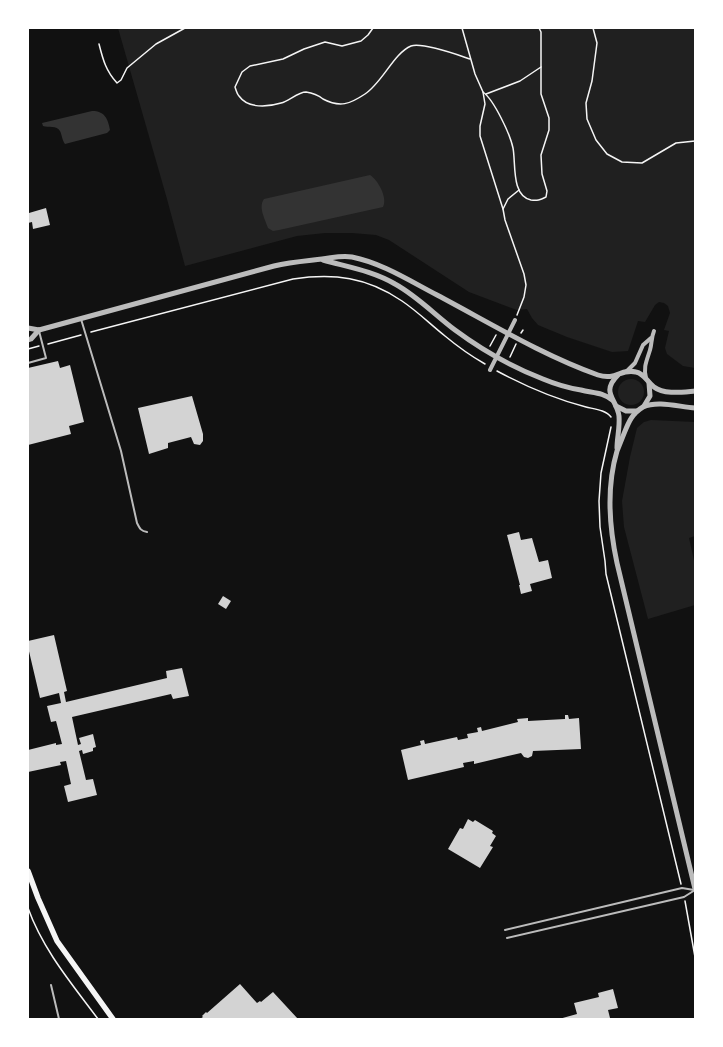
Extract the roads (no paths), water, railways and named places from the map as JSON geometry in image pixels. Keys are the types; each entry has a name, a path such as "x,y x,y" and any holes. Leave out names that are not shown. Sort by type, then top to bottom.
{"main road":[{"path":"28,871 57,941 113,1019"}],"street":[{"path":"28,328 39,330 274,266 308,260 350,257 386,269 543,352 598,375 610,377 631,369 642,345 651,338"},
{"path":"322,259 377,275 395,284 405,290 456,330 496,357 549,382 600,393 620,409 626,411 633,412 649,405 659,404 695,408"},
{"path":"489,368 515,320"},
{"path":"28,340 31,339 39,330"},
{"path":"617,449 632,416 642,408 650,396 645,366 654,331"},
{"path":"627,371 638,372 658,390 695,391"},
{"path":"618,375 614,378 610,386 610,396 619,418 617,449 610,498 611,530 695,890"}],"lane":[{"path":"81,318 121,451 137,524 142,531 147,532"},
{"path":"28,363 46,358 39,330"},
{"path":"505,930 682,888 695,890"},
{"path":"507,938 684,897 695,890"},
{"path":"51,985 59,1019"}]}
